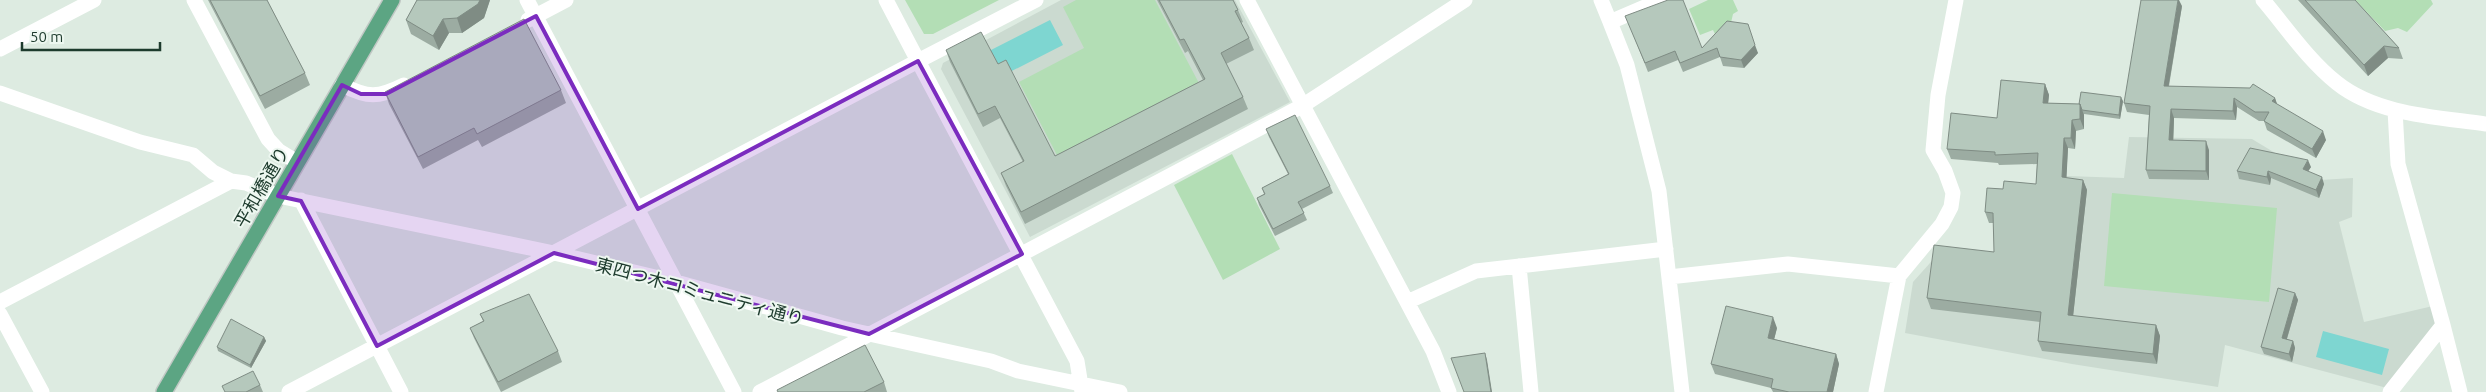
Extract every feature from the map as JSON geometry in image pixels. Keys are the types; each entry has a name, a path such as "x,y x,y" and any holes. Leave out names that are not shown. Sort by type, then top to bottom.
{"main road":[{"name":"平和橋通り","path":"164,392 392,0"}],"street":[{"path":"0,49 94,0"},
{"path":"194,0 268,139 279,151 297,162"},
{"path":"527,0 734,392"},
{"path":"518,25 566,0"},
{"path":"886,0 1077,361 1082,388"},
{"path":"289,392 1036,0"},
{"path":"1246,0 1433,351 1449,392"},
{"path":"760,392 1302,106 1465,0"},
{"path":"1601,0 1626,65 1659,191 1682,392"},
{"path":"1610,22 1661,0"},
{"path":"1876,392 1898,276 1942,224 1951,207 1953,193 1945,170 1933,150 1938,95 1956,0"},
{"path":"2263,0 2337,83 2354,94 2395,110 2486,124"},
{"path":"342,85 361,94 386,94 422,76"},
{"name":"東四つ木コミュニティ通り","path":"0,93 140,142 193,155 213,172 231,181 246,183 278,196 554,253 676,282 766,309 991,362 1082,388 1120,392"},
{"path":"2395,110 2398,164 2460,392"},
{"path":"0,302 231,181"},
{"path":"301,200 401,392"},
{"path":"1407,302 1476,270 1666,249"},
{"path":"1669,277 1788,264 1898,276"},
{"path":"1519,266 1531,392"},
{"path":"0,314 42,392"},
{"path":"2390,392 2443,325"}],"highlighted area":[{"path":"536,16 638,209 918,61 1022,254 869,334 554,253 377,346 301,201 278,196 342,85 361,94 386,94"}],"shaded area":[{"path":"1061,0 1235,0 1290,102 1030,237 941,69 943,63"},
{"path":"2129,137 2252,139 2320,180 2353,178 2352,217 2339,222 2364,322 2433,306 2438,325 2387,388 2225,345 2218,387 2072,364 1905,333 1913,282 1938,254 2032,259 2039,175 2124,178"}],"green space":[{"path":"905,0 999,0 933,34 924,34"},
{"path":"1076,0 1155,0 1201,87 1060,161 1019,82 1084,48 1063,7"},
{"path":"1708,0 1733,0 1738,11 1733,14 1730,27 1715,34 1713,30 1700,35 1689,9"},
{"path":"2355,0 2431,0 2433,4 2407,32 2398,28 2385,31"},
{"path":"1232,154 1280,249 1223,280 1174,185"},
{"path":"2112,193 2277,208 2269,302 2104,286"}],"water":[{"path":"1050,20 1063,45 1002,76 989,51"},
{"path":"2323,331 2389,349 2382,375 2316,357"}],"building":[{"path":"210,0 267,0 305,73 260,96"},
{"path":"417,0 480,0 478,4 457,18 443,19 433,36 406,20"},
{"path":"1159,0 1233,0 1238,10 1235,11 1249,38 1221,53 1243,97 1021,212 1001,173 1024,161 995,106 978,114 946,50 981,32 998,64 1006,60 1055,156 1205,79 1184,39 1180,40"},
{"path":"1668,0 1683,0 1702,48 1727,21 1748,24 1755,45 1741,60 1720,57 1717,48 1680,63 1675,51 1645,63 1625,16"},
{"path":"2141,0 2178,0 2164,86 2250,88 2253,84 2275,98 2272,101 2323,131 2312,149 2264,121 2269,112 2255,112 2234,98 2233,111 2171,109 2169,140 2206,141 2206,171 2146,170 2150,106 2124,103"},
{"path":"2305,0 2355,0 2399,48 2384,46 2364,65"},
{"path":"524,19 561,90 477,134 474,128 418,157 385,92"},
{"path":"2001,80 2045,84 2043,103 2080,104 2080,119 2072,120 2071,138 2064,138 2062,177 2083,180 2068,315 2156,325 2153,354 2038,341 2041,312 1927,298 1934,245 1994,252 1993,213 1985,212 1987,188 2003,189 2004,181 2036,184 2038,153 1995,155 1995,152 1947,149 1951,113 1997,118"},
{"path":"2081,92 2121,97 2119,115 2082,110 2079,104"},
{"path":"1295,115 1330,186 1298,202 1304,213 1273,229 1257,198 1265,194 1262,188 1289,174 1266,129"},
{"path":"2250,148 2308,160 2303,169 2322,177 2316,190 2268,171 2267,177 2237,171"},
{"path":"2278,288 2295,293 2282,338 2293,341 2289,354 2261,347"},
{"path":"529,294 558,351 498,382 470,328 484,321 480,314"},
{"path":"1726,306 1773,317 1768,338 1836,354 1827,392 1789,392 1771,388 1773,379 1711,364"},
{"path":"231,319 264,337 250,365 217,347"},
{"path":"865,345 884,382 864,392 778,392 777,390"},
{"path":"1485,353 1491,392 1464,392 1451,358"},
{"path":"253,371 260,385 246,392 225,392 222,386"}]}
